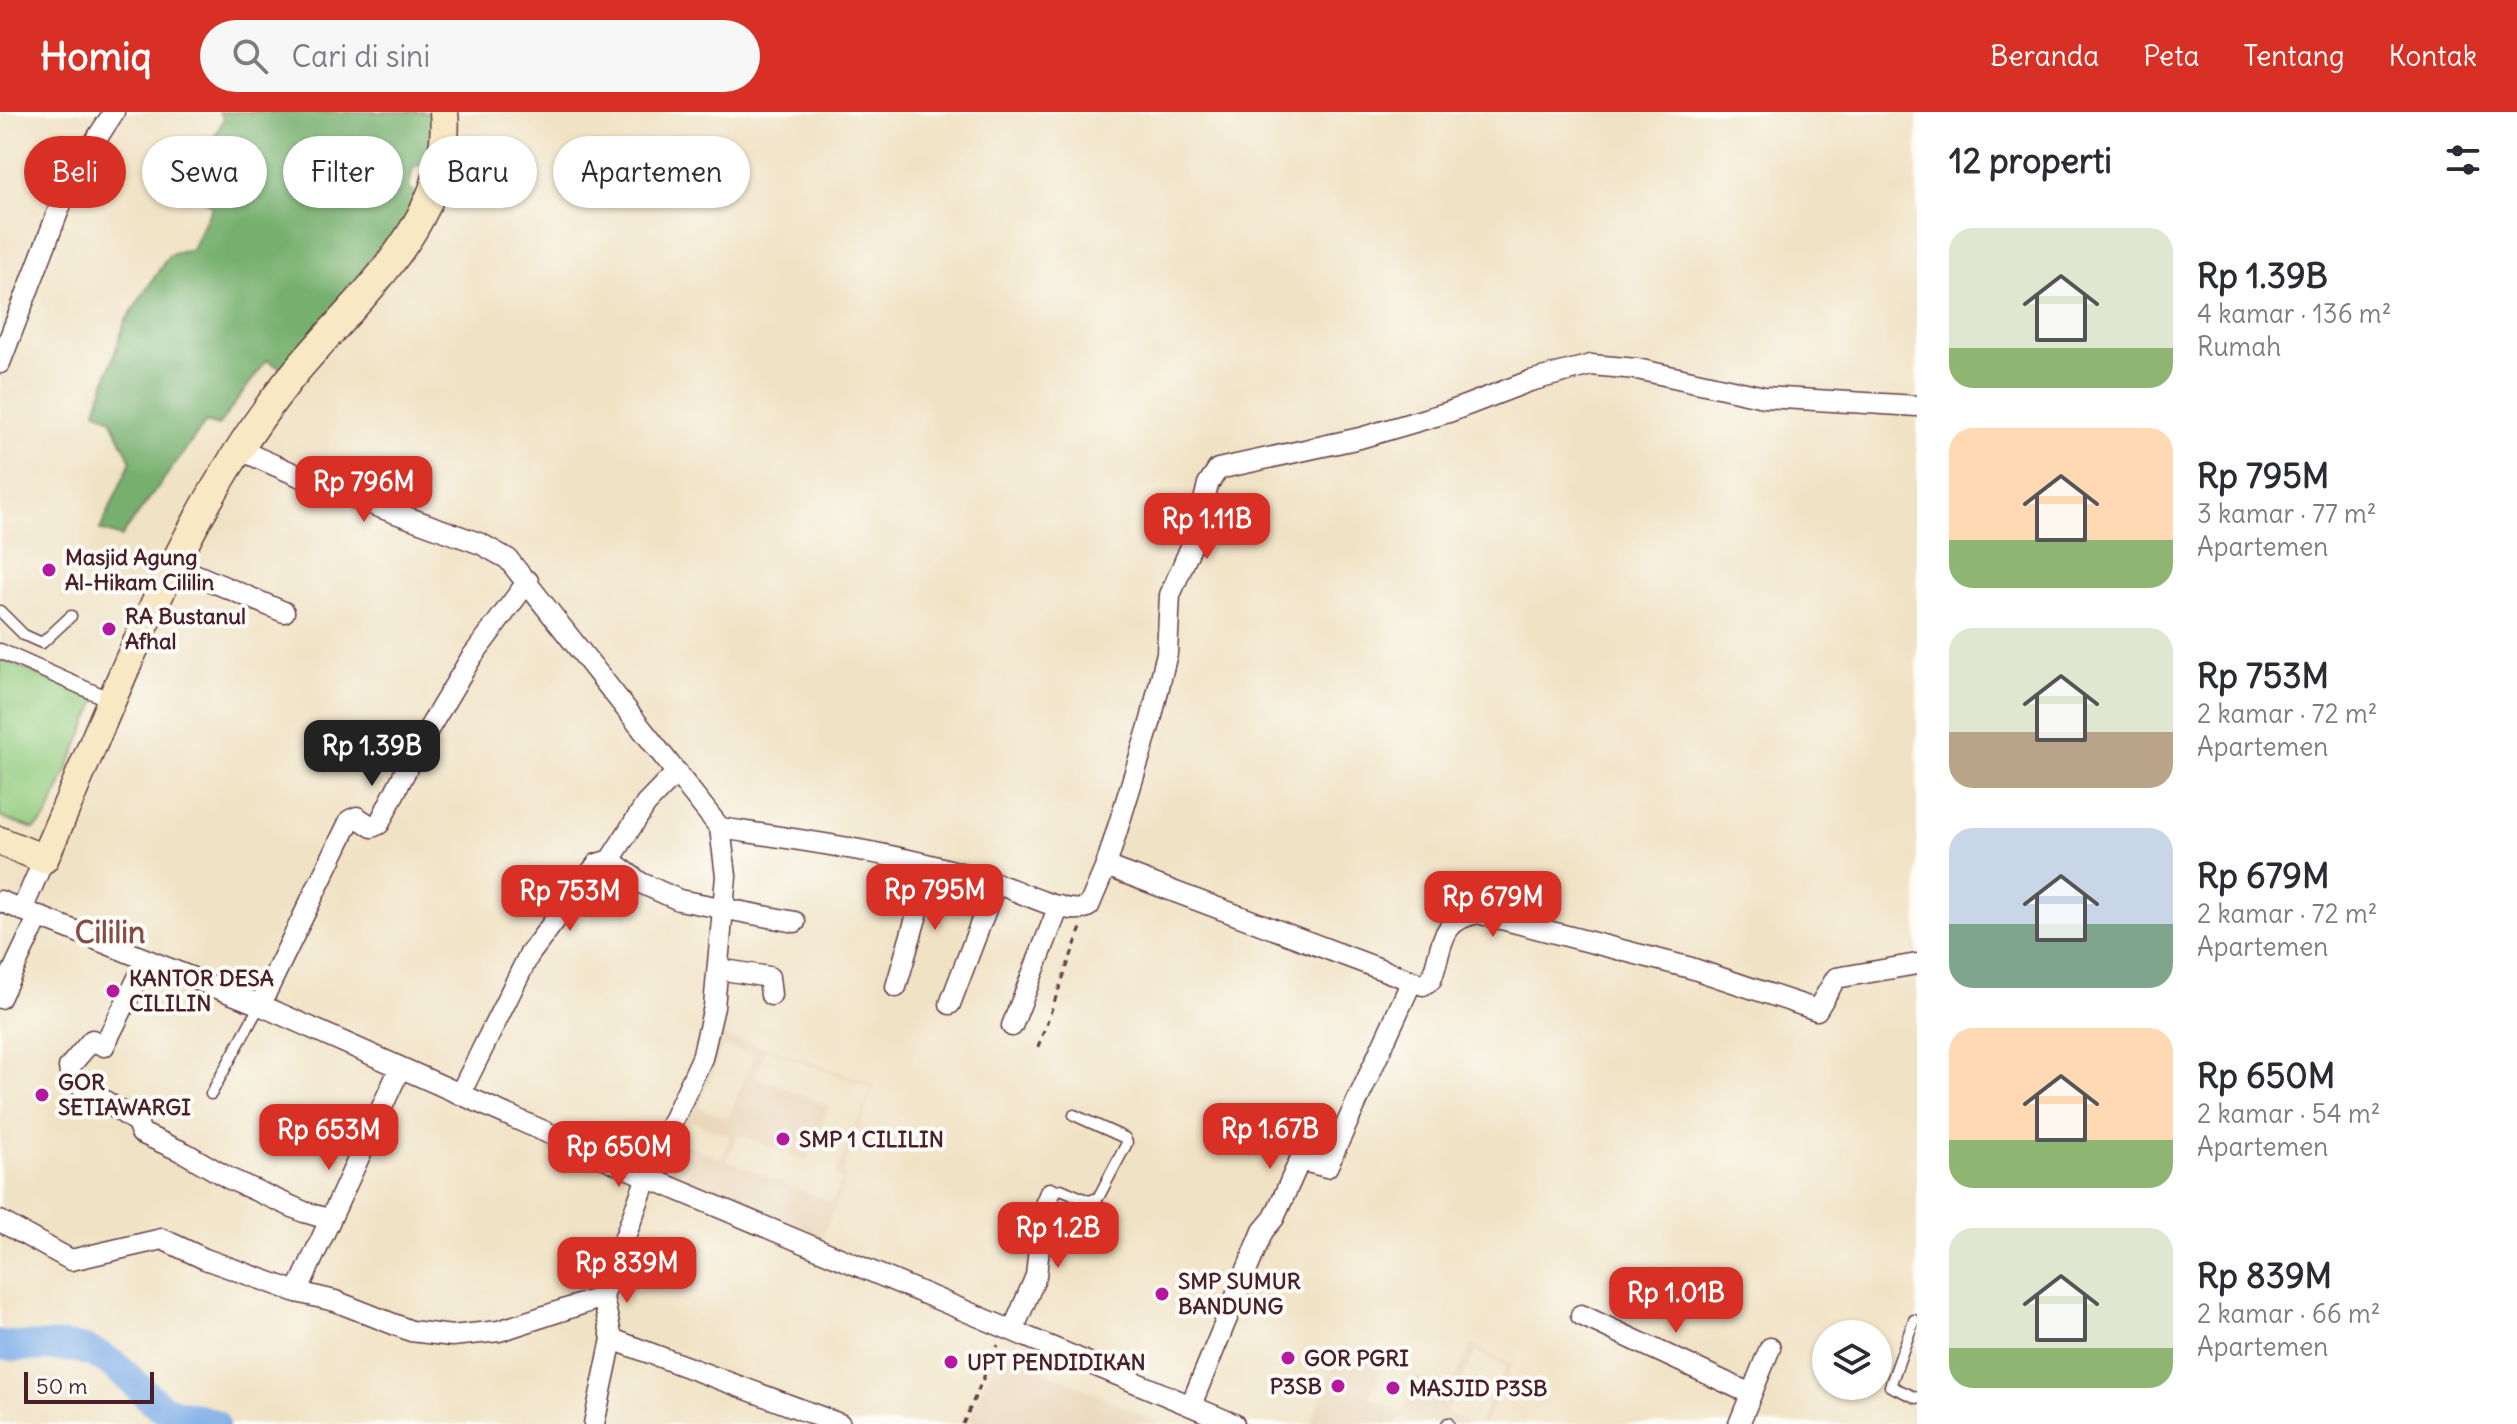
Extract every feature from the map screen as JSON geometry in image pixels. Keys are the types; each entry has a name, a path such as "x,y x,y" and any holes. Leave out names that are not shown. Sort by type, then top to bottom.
{"main road":[{"path":"3,845 44,859 173,565 240,450 287,382 416,227 428,206 441,165 444,112"}],"street":[{"path":"0,363 71,178 114,112"},
{"path":"720,828 839,845 996,883 1059,906 1084,910 1089,906 1106,866 1167,653 1170,595 1196,535 1208,484 1218,469 1360,438 1449,412 1530,381 1591,365 1637,369 1764,397 1917,406"},
{"path":"240,450 329,489 481,544 508,559 720,828 725,862 714,1007 702,1058 647,1177 603,1297 612,1339 594,1424"},
{"path":"173,565 284,612"},
{"path":"260,1005 350,820 357,817 372,827 379,824 416,750 471,658 528,581"},
{"path":"0,651 113,701"},
{"path":"460,1094 529,955 597,864 610,860 646,804 677,772"},
{"path":"0,998 30,913 44,859"},
{"path":"610,860 659,893 723,911 795,922"},
{"path":"896,987 931,866"},
{"path":"1106,866 1423,985 1431,980 1448,925 1457,918 1478,913 1691,968 1817,1010 1836,978 1917,964"},
{"path":"950,1004 996,883"},
{"path":"0,901 260,1005 647,1177 1010,1328 1191,1405 1223,1422"},
{"path":"1012,1026 1059,906"},
{"path":"147,960 104,1046 92,1040 69,1067 71,1079 137,1122 141,1133 185,1153 230,1179 304,1212 328,1219"},
{"path":"718,969 769,977 771,995"},
{"path":"1191,1405 1263,1231 1274,1218 1300,1160 1327,1167 1411,983"},
{"path":"297,1292 400,1068"},
{"path":"1010,1328 1036,1276 1039,1248 1034,1231 1050,1193"},
{"path":"0,1221 65,1259 77,1260 162,1239 297,1292 335,1301 411,1331 452,1336 499,1331 603,1297"},
{"path":"1581,1315 1751,1394"},
{"path":"612,1339 840,1424"},
{"path":"1739,1424 1770,1348"}],"lane":[{"path":"0,611 24,635 42,643 71,616"},
{"path":"211,1094 260,1005"},
{"path":"1050,1193 1061,1189 1089,1201 1098,1198 1127,1143 1125,1138 1074,1115"},
{"path":"1914,1320 1890,1386 1917,1398"}],"path":[{"path":"1038,1047 1081,933 1084,910"},
{"path":"963,1424 1010,1328"}],"shaded area":[{"name":"SMP 1 CILILIN","path":"717,1035 770,1048 876,1085 852,1142 842,1174 846,1179 820,1241 656,1171","holes":["723,1045 753,1056 728,1119 699,1107","766,1049 872,1088 835,1176 843,1179 833,1203 727,1160 738,1134 806,1162 829,1106 755,1076","688,1120 730,1136 722,1159 679,1142","673,1143 695,1153 685,1178 662,1168"]},
{"name":"P3SB","path":"1342,1345 1424,1379 1447,1394 1472,1345 1512,1365 1485,1422 1487,1424 1479,1424 1506,1366 1476,1351 1446,1412 1470,1424 1415,1424 1401,1418 1398,1424 1311,1424","holes":["1384,1364 1417,1378 1403,1411 1370,1397"]},
{"path":"999,1350 1161,1424 967,1424"}],"green space":[{"path":"219,112 439,112 440,136 419,136 419,165 413,168 409,188 419,196 419,203 402,231 285,371 267,360 218,426 206,422 121,537 100,530 131,461 111,419 96,410 125,322 169,255 192,249 212,208 267,208 267,136 215,136 224,119"},
{"path":"0,658 97,700 46,819 34,829 0,817"}],"waterway":[{"path":"0,1345 73,1348 93,1353 113,1364 163,1408 214,1424"}],"place":[{"name":"Masjid Agung Al-Hikam Cililin","path":"49,570"},
{"name":"RA Bustanul Afhal","path":"109,629"},
{"name":"KANTOR DESA CILILIN","path":"113,991"},
{"name":"GOR SETIAWARGI","path":"42,1095"},
{"name":"SMP 1 CILILIN","path":"783,1139"},
{"name":"SMP SUMUR BANDUNG","path":"1162,1294"},
{"name":"GOR PGRI","path":"1288,1358"},
{"name":"UPT PENDIDIKAN","path":"951,1362"},
{"name":"P3SB","path":"1338,1386"},
{"name":"MASJID P3SB","path":"1393,1388"}],"district":[{"name":"Cililin","path":"110,933"}]}
